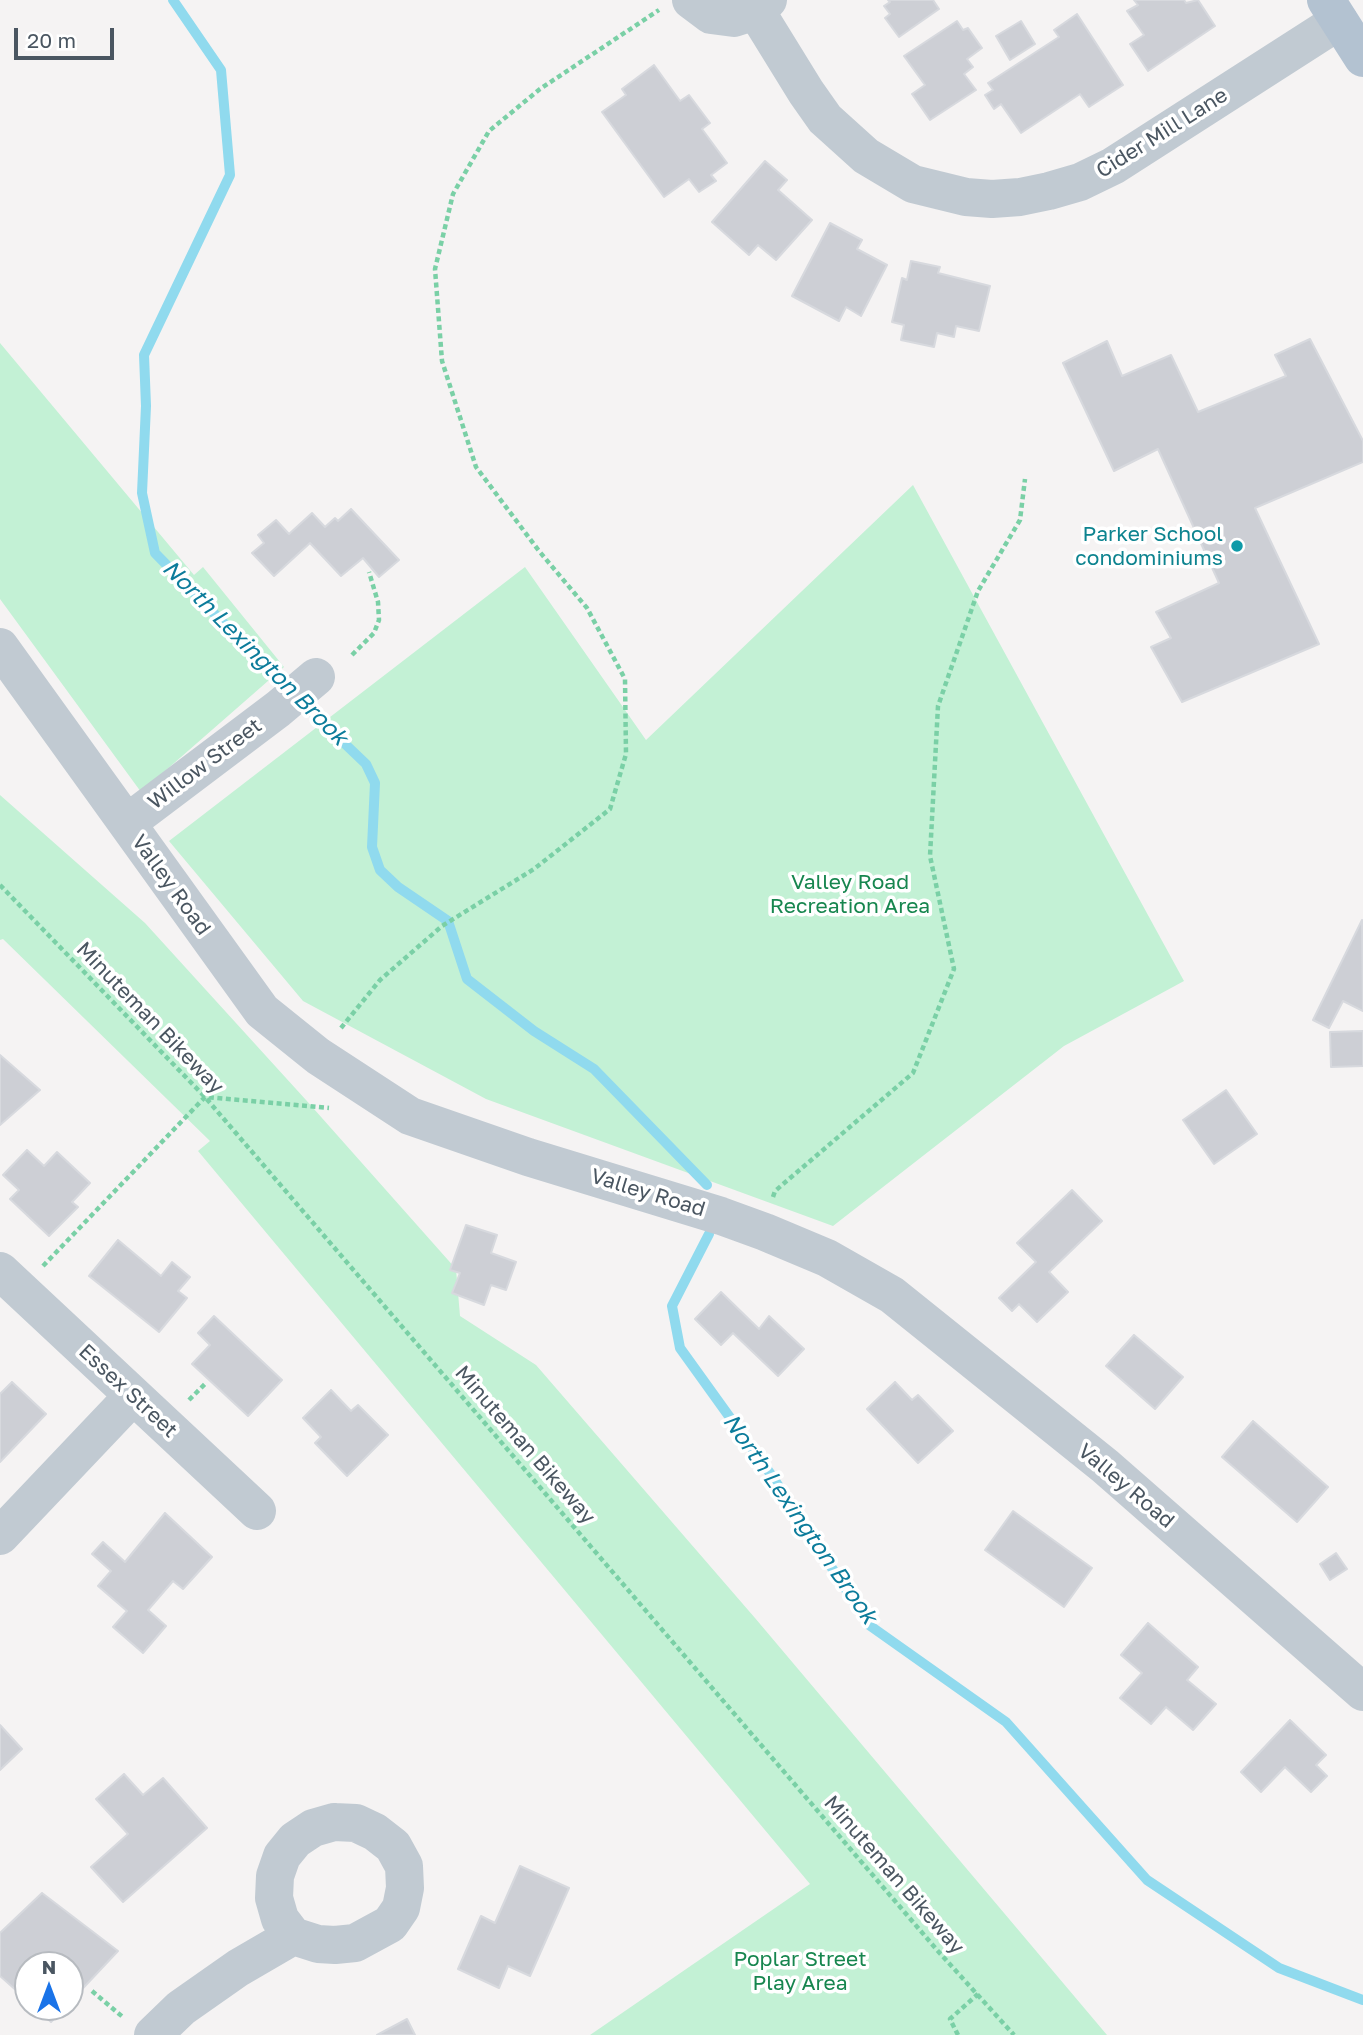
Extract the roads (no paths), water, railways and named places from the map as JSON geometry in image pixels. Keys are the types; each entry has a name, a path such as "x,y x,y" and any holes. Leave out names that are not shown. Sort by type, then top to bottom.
{"main road":[{"path":"1333,10 1363,58"}],"street":[{"name":"Cider Mill Lane","path":"677,4 722,18 745,16 762,5 806,92 825,119 866,156 914,184 966,197 992,199 1049,191 1080,182 1113,166 1333,10"},
{"name":"Valley Road","path":"0,647 262,1011 318,1056 410,1116 528,1157 736,1222 827,1258 892,1295 1105,1466 1363,1692"},
{"name":"Willow Street","path":"127,823 316,677"},
{"name":"Essex Street","path":"10,1280 132,1397 257,1511"},
{"path":"0,1536 132,1397"},
{"path":"141,2029 181,2008 238,1968 293,1936"}],"waterway":[{"name":"North Lexington Brook","path":"173,0 221,70 230,175 144,355 146,406 142,493 155,553 289,690"},
{"name":"North Lexington Brook","path":"300,701 366,764 375,783 372,847 380,870 398,887 448,921 467,979 534,1031 594,1069 707,1185"},
{"name":"North Lexington Brook","path":"709,1234 672,1306 680,1348 772,1476 869,1625 1006,1722 1147,1880 1279,1968 1363,2000"}],"place":[{"name":"Parker School condominiums","path":"1237,546"}],"park label":[{"name":"Valley Road Recreation Area","path":"850,894"},
{"name":"Poplar Street Play Area","path":"800,1971"}]}
